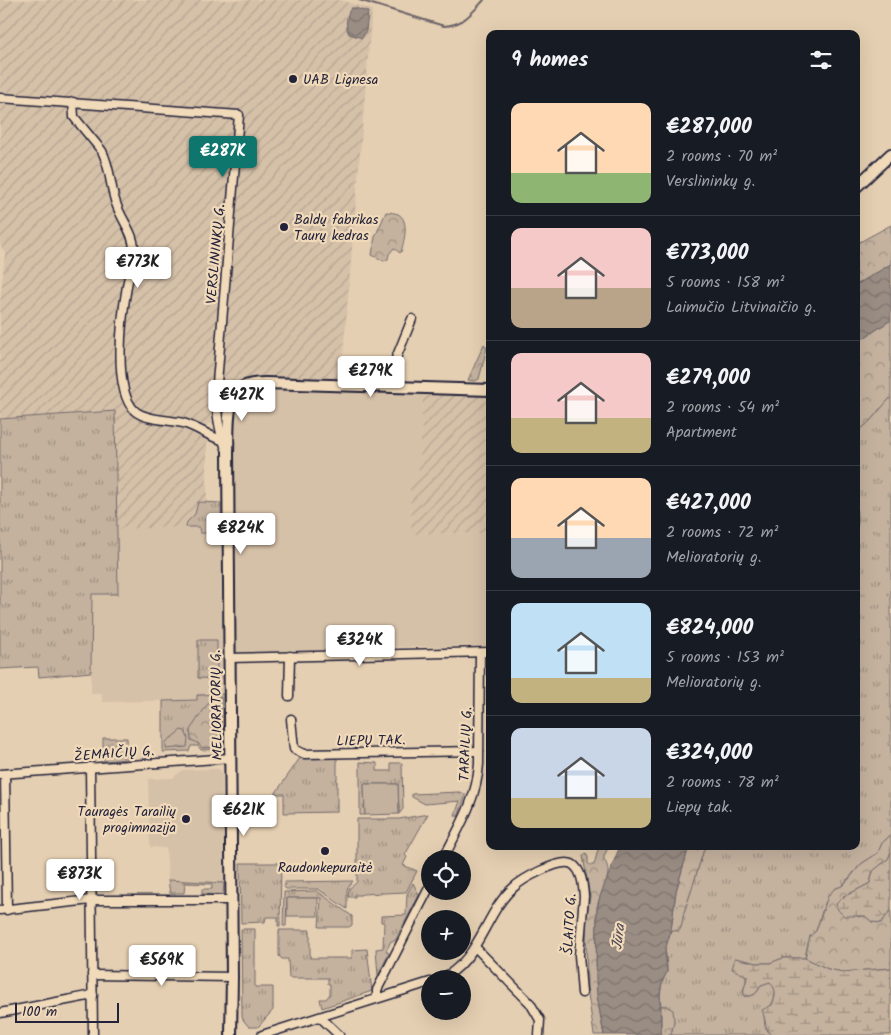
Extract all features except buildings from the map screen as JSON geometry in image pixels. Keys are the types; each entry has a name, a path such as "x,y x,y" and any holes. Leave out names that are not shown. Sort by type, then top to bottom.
{"main road":[{"path":"860,184 891,154"},
{"name":"MELIORATORIŲ G.","path":"231,1035 232,900 228,453 232,402 240,389 250,385 265,383 386,386"},
{"path":"386,386 486,390"}],"street":[{"name":"VERSLININKŲ G.","path":"0,98 240,115 217,366 217,412 222,440 228,453"},
{"path":"74,102 74,117 106,158 111,187 117,206 132,236 134,246 134,256 121,323 122,381 128,403 141,415 184,424 211,437 222,440"},
{"path":"386,386 412,319"},
{"path":"229,658 486,652"},
{"name":"TARAILIŲ G.","path":"448,850 475,794 479,773 480,653"},
{"path":"289,696 290,656"},
{"name":"LIEPŲ TAK.","path":"291,719 294,749 304,754 479,751"},
{"name":"ŽEMAIČIŲ G.","path":"3,774 231,758"},
{"path":"90,767 93,1035"},
{"path":"3,774 3,910 91,900 232,900"},
{"name":"ŠLAITO G.","path":"453,970 475,947 500,904 512,888 547,868 566,862 572,864 577,869 581,878 584,896 579,955 582,993"},
{"path":"377,998 377,990 423,900"},
{"path":"475,947 530,1003 540,1020 539,1035"},
{"path":"92,975 232,977"},
{"path":"262,1035 421,985"},
{"path":"0,1013 93,995"},
{"path":"320,1017 339,1035"}],"shaded area":[{"path":"0,0 340,0 372,10 341,380 265,379 244,381 234,387 227,399 225,423 207,424 207,502 198,502 195,514 187,522 186,527 116,529 115,412 0,419 0,304 5,253 0,245"},
{"path":"256,389 423,391 420,465 410,488 411,534 486,533 486,646 371,647 369,655 234,658 233,454 235,410 238,401 246,392"},
{"path":"423,391 486,394 486,533 411,534 410,488 420,465"},
{"path":"200,526 200,533 221,533 223,694 197,695 197,700 102,702 102,693 91,693 92,593 118,594 116,529"},
{"name":"Tauragės Tarailių progimnazija","path":"219,769 222,774 224,883 168,880 166,848 150,847 148,779 173,778 183,770"}],"green space":[{"path":"386,212 398,214 402,217 405,232 401,252 394,248 389,254 388,259 384,261 372,255 375,237"},
{"path":"891,225 891,264 860,283 860,242"},
{"path":"891,320 891,397 860,430 860,340"},
{"path":"484,344 486,352 479,379 475,381 468,380"},
{"path":"891,397 891,835 882,843 878,853 861,864 842,886 834,889 824,905 816,931 808,943 805,958 783,958 770,963 757,963 735,958 746,977 743,990 744,996 755,994 761,985 770,982 775,990 774,998 764,1015 765,1027 771,1035 671,1035 674,1021 666,1006 661,1006 660,995 662,982 667,972 665,950 671,930 679,931 681,926 704,850 860,850 860,430"},
{"path":"115,411 118,594 92,594 91,672 39,677 38,667 0,669 0,419"},
{"path":"198,502 221,503 221,533 200,533 199,527 186,527 187,522 195,514"},
{"path":"198,640 217,640 217,671 221,672 221,679 198,678"},
{"path":"223,694 224,749 201,750 198,746 191,746 189,751 163,752 163,701 197,700 197,695"},
{"path":"215,697 221,697 222,747 202,748 198,743 191,740 190,730 207,705"},
{"path":"181,730 185,731 188,738 187,747 166,749 166,742"},
{"path":"103,738 127,738 128,759 103,761"},
{"path":"302,755 337,755 337,812 284,813 284,794 275,794"},
{"path":"360,762 377,763 377,771 391,771 391,763 402,763 403,809 399,814 398,784 364,784 365,815 360,815"},
{"path":"364,784 398,784 399,814 365,815"},
{"path":"459,792 465,794 465,797 458,817 455,815 460,801 425,804 412,797 412,794"},
{"path":"428,814 405,855 407,857 403,865 417,871 406,892 362,894 348,897 349,889 357,882 357,819 399,819"},
{"path":"891,835 891,852 888,859 873,871 870,883 843,896 858,917 865,916 872,922 881,923 891,910 891,968 842,972 828,969 805,958 810,936 816,931 828,896 834,889 842,886 861,864 878,853 882,843"},
{"path":"598,850 607,850 604,856 608,871 606,883 597,907 596,961 599,1009 604,1035 594,1035 587,987 586,920 590,897 583,856 586,854 588,863 594,865"},
{"path":"688,850 704,850 679,931 671,930 676,891"},
{"path":"891,852 891,910 881,923 872,922 865,916 844,916 838,910 836,904 870,883 873,871 888,859"},
{"path":"240,863 281,863 280,926 278,926 278,917 266,917 265,922 241,923"},
{"path":"168,880 224,883 223,895 202,894 202,889 212,889 212,884 185,883 184,893 170,893"},
{"path":"353,881 347,889 347,909 318,889 286,889 284,887 285,882"},
{"path":"413,883 419,895 395,941 391,941 386,951 389,953 378,976 376,949 383,948 384,922 381,922 381,916 406,915 407,894"},
{"path":"317,891 352,916 352,925 349,927 319,927 321,898 287,898 286,926 283,926 284,892"},
{"path":"287,898 318,898 318,916 287,916"},
{"path":"241,929 255,929 255,987 273,987 273,1010 258,1027 249,1027 242,1017"},
{"path":"279,930 310,930 310,958 352,958 352,950 367,949 372,991 322,1008 320,999 326,999 330,994 328,978 289,978 288,959 282,959 279,956"},
{"path":"735,958 757,963 770,963 783,958 805,958 828,969 843,972 891,968 891,1035 771,1035 766,1026 762,1010 772,1005 775,990 770,982 761,985 753,995 744,996 747,976 732,969"},
{"path":"661,1006 666,1006 673,1010 674,1021 671,1035 661,1035"}],"water":[{"path":"351,8 368,12 366,31 362,38 349,34 347,17"},
{"path":"891,264 891,320 860,340 860,283"},
{"name":"Jūra","path":"618,850 688,850 676,891 671,930 665,950 667,972 662,982 660,995 661,1035 604,1035 596,979 597,910 600,896"}],"waterway":[{"path":"359,0 444,26 462,21 484,0"}],"place":[{"name":"UAB Lignesa","path":"293,79"},
{"name":"Baldų fabrikas Taurų kedras","path":"284,227"},
{"name":"Tauragės Tarailių progimnazija","path":"186,819"},
{"name":"Raudonkepuraitė","path":"325,851"}]}
